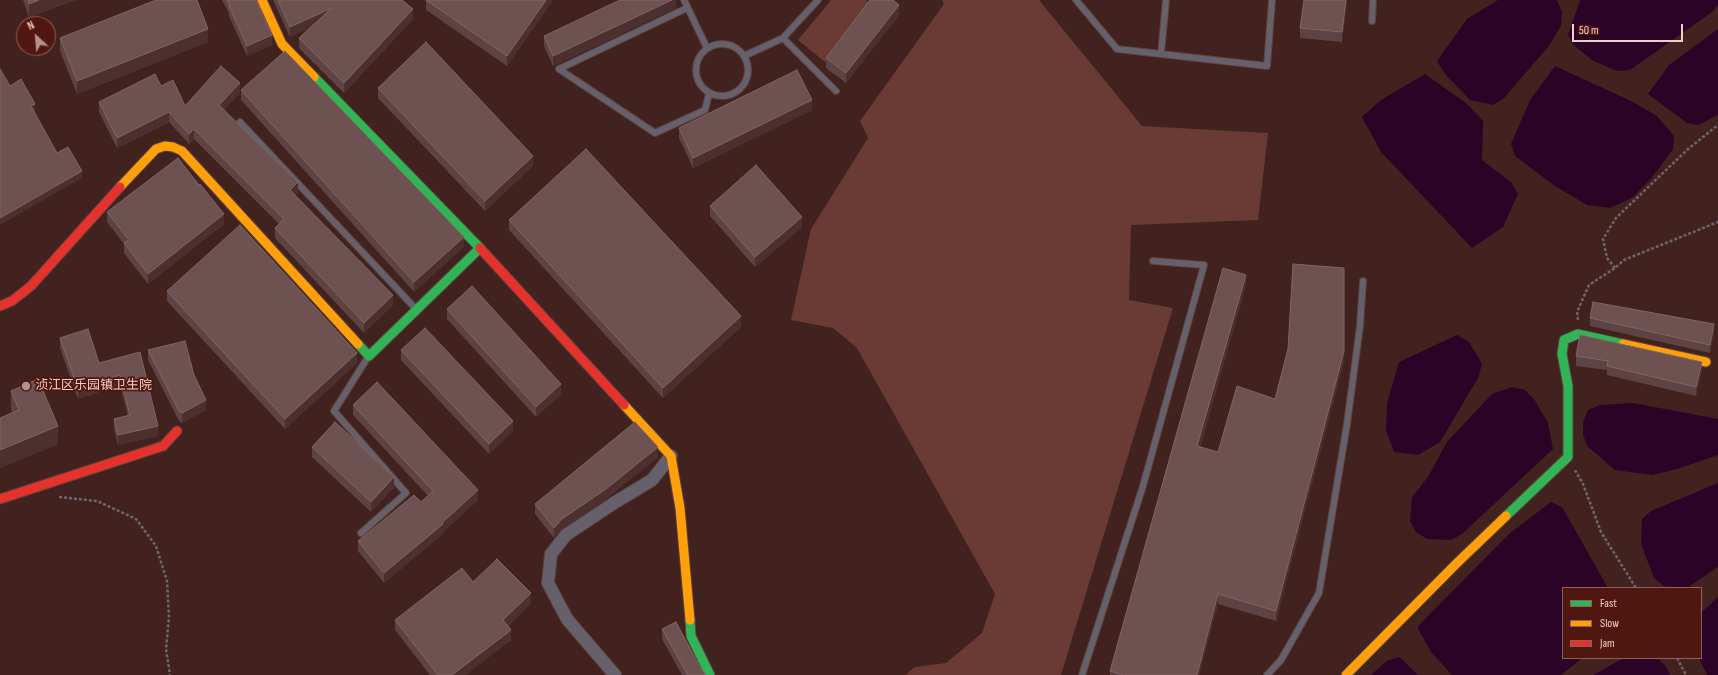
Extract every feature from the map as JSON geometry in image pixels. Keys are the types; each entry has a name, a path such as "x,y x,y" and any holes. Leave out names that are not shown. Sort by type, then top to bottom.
{"street":[{"path":"262,0 282,44 480,248 671,456 680,508 691,636 710,675"},
{"path":"0,306 12,300 31,286 148,156 156,149 165,146 173,147 182,151 369,356 480,248"},
{"path":"1346,675 1457,563 1568,457 1568,386 1562,354 1564,340 1578,334 1706,362"},
{"path":"0,500 163,446 177,431"},
{"path":"615,675 567,619 548,583 551,554 566,535 652,480 671,456"}],"lane":[{"path":"684,0 707,48"},
{"path":"744,56 783,38 818,0"},
{"path":"1076,0 1117,49 1267,66 1272,0"},
{"path":"1162,54 1166,0"},
{"path":"1372,21 1373,0"},
{"path":"688,8 559,69 655,133 705,110 709,94"},
{"path":"783,38 836,91"},
{"path":"720,44 734,46 744,56 748,69 745,82 736,92 723,96 709,94 699,84 695,72 698,58 707,48 720,44"},
{"path":"240,122 416,310"},
{"path":"1082,675 1143,486 1204,265 1153,260"},
{"path":"1267,675 1280,660 1320,593 1347,424 1360,326 1363,281"},
{"path":"361,533 406,493 334,411 369,356"}],"path":[{"path":"1615,268 1607,258 1603,239 1616,218 1688,149 1718,125"},
{"path":"1578,334 1578,312 1589,285 1615,268 1624,260 1718,222"},
{"path":"1568,457 1583,484 1601,532 1635,587"},
{"path":"52,496 97,501 136,519 156,546 167,580 169,617 166,648 170,675"},
{"path":"1678,659 1686,675"}],"shaded area":[{"path":"831,0 866,0 872,5 825,62 798,40"},
{"path":"942,0 1039,0 1142,126 1268,133 1258,220 1131,225 1129,300 1173,308 1061,675 905,675 915,667 946,663 982,633 995,594 857,348 833,328 791,320 811,229 868,138 860,121 944,4"},
{"path":"1498,0 1557,0 1562,12 1561,26 1548,47 1504,98 1493,105 1470,100 1445,74 1437,61 1467,19"},
{"path":"1580,0 1718,0 1718,5 1712,12 1630,70 1617,71 1593,61 1574,45 1568,35"},
{"path":"1718,29 1718,115 1698,125 1687,123 1648,94 1669,65"},
{"path":"1555,66 1633,102 1657,116 1674,136 1673,149 1651,179 1632,198 1610,208 1587,205 1555,186 1515,156 1511,144 1530,100"},
{"path":"1425,74 1466,103 1483,121 1482,160 1511,182 1518,194 1503,227 1472,248 1381,152 1362,117 1381,100"},
{"path":"1457,335 1469,342 1482,364 1478,378 1440,442 1418,455 1394,452 1386,430 1387,403 1399,362"},
{"path":"1512,387 1525,390 1534,399 1548,423 1553,449 1462,534 1451,540 1427,539 1416,532 1410,521 1412,497 1428,477 1447,442 1492,394"},
{"path":"1633,403 1718,419 1718,455 1677,469 1652,475 1615,470 1587,446 1583,434 1583,422 1588,410 1600,405"},
{"path":"1718,483 1718,567 1688,587 1664,586 1654,578 1641,544 1642,519 1651,511"},
{"path":"1551,502 1562,507 1607,587 1562,587 1562,659 1581,659 1561,675 1452,675 1431,652 1417,627 1510,533"},
{"path":"1718,597 1718,675 1707,675 1699,659 1702,659 1702,612"},
{"path":"1400,657 1418,675 1371,675 1388,660"},
{"path":"1622,659 1659,659 1666,667 1670,675 1593,675"}],"building":[{"path":"28,0 39,0 29,4"},
{"path":"156,0 197,0 208,29 77,81 60,38"},
{"path":"227,0 256,0 272,35 247,46"},
{"path":"278,0 402,0 413,9 344,83 299,38 332,8 290,27"},
{"path":"426,0 546,0 507,56"},
{"path":"620,0 672,0 553,56 544,36"},
{"path":"870,0 893,0 899,5 846,73 826,58"},
{"path":"1304,0 1346,0 1342,32 1300,28"},
{"path":"426,42 533,156 485,201 378,88"},
{"path":"285,51 464,237 414,282 241,90"},
{"path":"221,66 240,83 219,105 298,182 290,190 393,295 364,323 275,228 284,219 194,129 189,134 169,112 117,138 99,102 155,74 161,86 173,80 185,106"},
{"path":"0,69 10,86 21,79 35,104 31,106 57,153 68,147 82,171 0,218"},
{"path":"797,70 812,100 693,158 679,128"},
{"path":"586,149 741,316 663,388 509,220"},
{"path":"178,158 224,214 148,274 124,243 129,240 107,212"},
{"path":"756,165 802,217 755,257 710,206"},
{"path":"240,225 357,353 285,419 167,291"},
{"path":"1293,264 1344,268 1344,351 1276,611 1218,594 1197,675 1124,675 1110,671 1223,268 1246,275 1197,446 1218,452 1237,386 1275,399 1288,349"},
{"path":"472,286 561,384 536,407 447,309"},
{"path":"1593,302 1714,324 1710,345 1590,318"},
{"path":"425,328 513,421 489,444 401,350"},
{"path":"88,329 99,363 140,352 158,426 118,435 114,419 130,415 120,375 78,389 60,338"},
{"path":"1580,335 1702,362 1696,387 1607,366 1608,361 1576,356"},
{"path":"185,341 194,375 206,400 182,413 179,411 148,350"},
{"path":"38,379 58,426 0,450 0,418 19,410 11,391"},
{"path":"377,382 478,490 442,523 443,524 384,573 358,541 414,495 421,502 433,491 353,405"},
{"path":"335,422 394,477 371,502 312,447"},
{"path":"635,422 658,447 606,489 562,519 554,528 535,504"},
{"path":"497,559 531,593 503,620 511,630 452,675 438,675 395,620 462,568 473,582"},
{"path":"676,622 701,669 706,675 688,675 662,629"}],"traffic: fast":[{"path":"314,77 480,248 369,356 358,344"},
{"path":"1506,516 1568,457 1568,386 1562,354 1564,340 1578,334 1623,344"},
{"path":"690,620 691,636 710,675"}],"traffic: slow":[{"path":"262,0 282,44 314,77"},
{"path":"120,187 156,149 165,146 173,147 182,151 358,344"},
{"path":"1623,344 1706,362"},
{"path":"624,405 671,456 680,508 690,620"},
{"path":"1346,675 1457,563 1506,516"}],"traffic: jam":[{"path":"0,306 12,301 31,286 120,187"},
{"path":"480,248 624,405"},
{"path":"0,499 163,446 177,431"}],"place":[{"name":"浈江区乐园镇卫生院","path":"26,386"}]}
